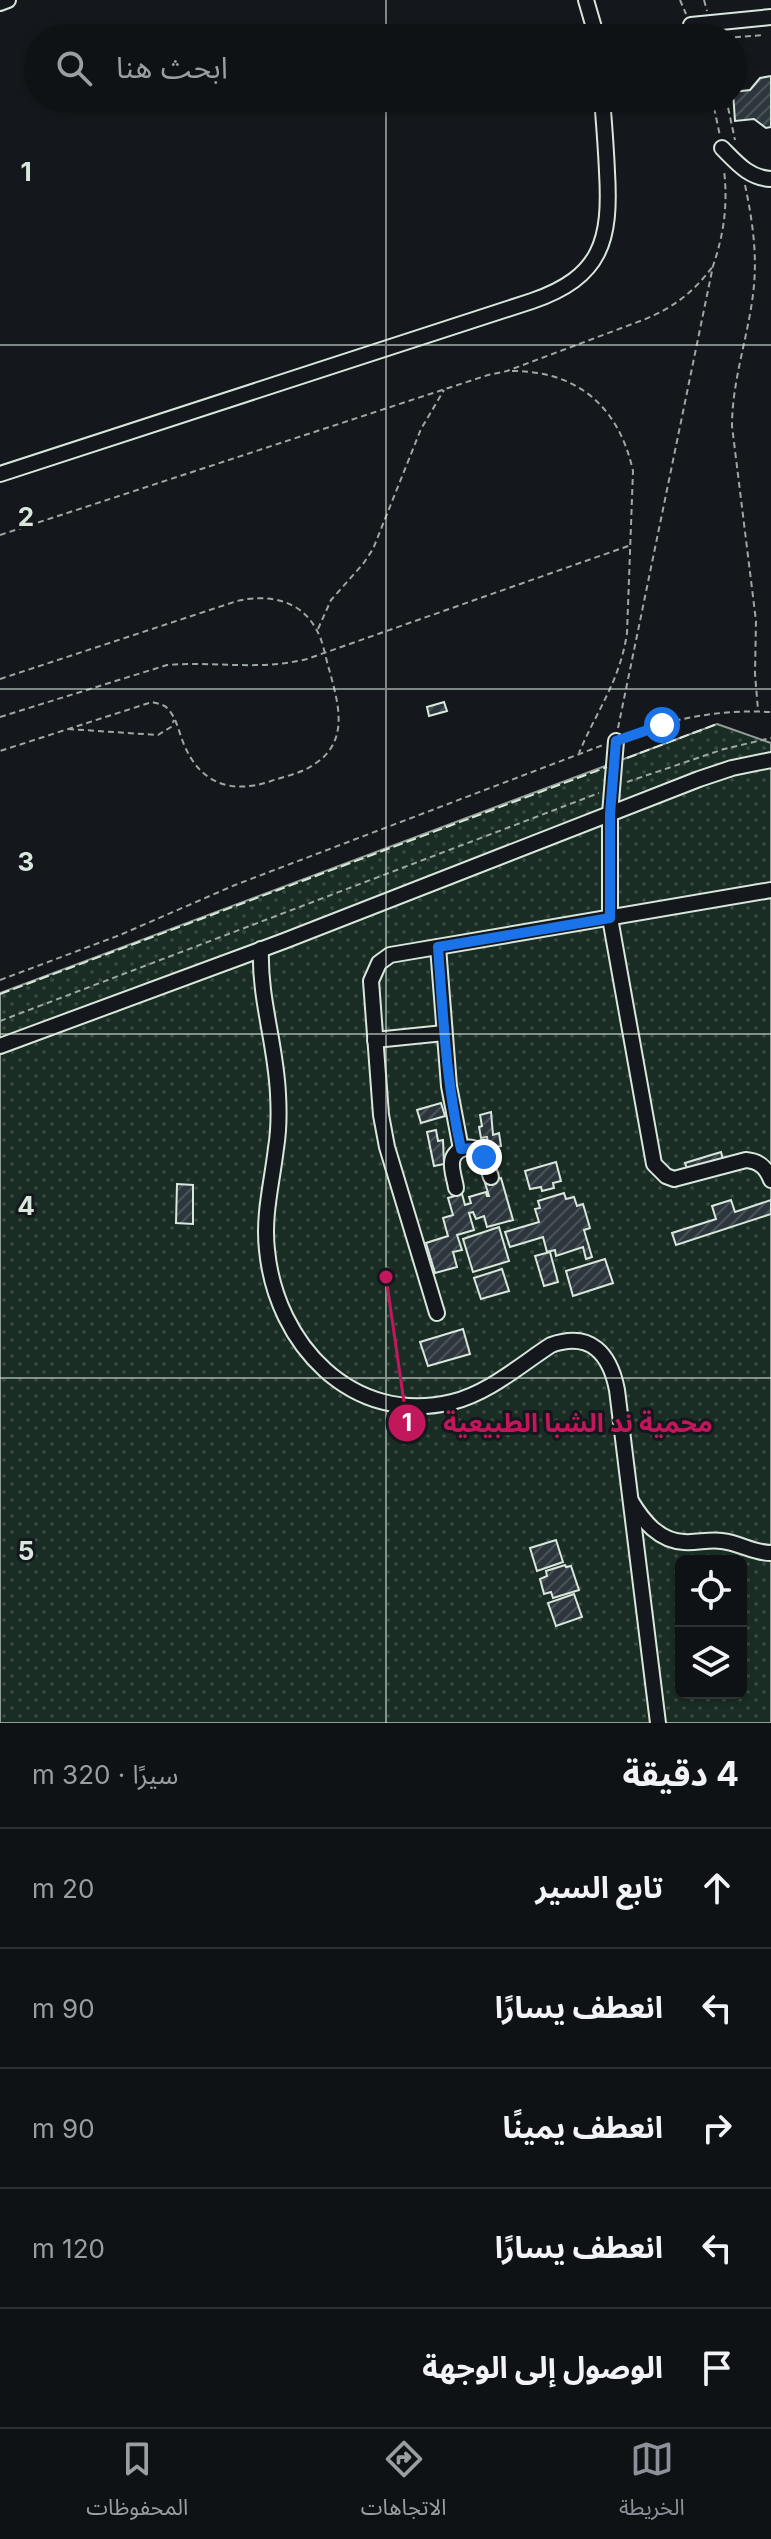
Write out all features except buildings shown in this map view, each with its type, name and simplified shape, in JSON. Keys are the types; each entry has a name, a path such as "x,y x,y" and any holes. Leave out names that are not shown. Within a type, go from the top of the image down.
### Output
{"lane":[{"path":"0,3 8,0"},
{"path":"586,0 593,24"},
{"path":"701,24 771,17"},
{"path":"0,474 543,297 574,281 590,264 602,244 608,221 603,112"},
{"path":"729,145 740,166 754,176 771,179"},
{"path":"616,741 610,814 610,918 654,1164 674,1179 746,1160 766,1169 771,1177"},
{"path":"0,1046 261,949 699,779 771,760"},
{"path":"437,1313 387,1147 381,1115 371,981 375,968 390,955 771,890"},
{"path":"438,947 449,1086 461,1149"},
{"path":"261,949 262,982 278,1090 276,1147 265,1224 266,1248 276,1298 300,1343 316,1363 356,1392 391,1403 428,1406 453,1402 476,1393 551,1345 575,1340 587,1343 606,1357 615,1379 658,1723"},
{"path":"240,957 262,982"},
{"path":"375,1040 444,1033"},
{"path":"456,1188 452,1160 461,1149 474,1148 480,1152 491,1177"},
{"path":"629,1497 655,1532 668,1539 682,1542 723,1541 748,1550 771,1553"}],"path":[{"path":"747,36 763,35"},
{"path":"717,112 729,145"},
{"path":"616,741 713,266 722,241 729,145 727,112"},
{"path":"740,166 752,220 755,263 751,306 733,401 732,426 756,621 758,711"},
{"path":"0,535 507,371 664,312 691,292 713,266"},
{"path":"507,371 531,371 554,376 592,396 608,412 624,439 633,471 624,656 616,679 579,753"},
{"path":"317,630 331,600 373,549 421,429 444,390"},
{"path":"0,717 167,665 194,662 271,666 325,653 631,545"},
{"path":"0,679 252,597 268,597 283,601 309,618 317,630 340,719 337,735 318,762 303,771 255,787 223,785 208,778 195,767 170,711 162,704 152,702 0,751"},
{"path":"0,980 120,935 235,885 636,732 690,718 771,712"},
{"path":"67,729 158,735 165,732 174,720"},
{"path":"0,1021 611,788 697,757 771,738"}],"green space":[{"path":"717,724 771,743 771,1723 0,1723 0,993"}],"fence":[{"path":"627,758 717,724"},
{"path":"0,994 607,767"}],"place":[{"name":"محمية ند الشبا الطبيعية","path":"386,1277"}],"route":[{"path":"484,1157 474,1148 461,1149 453,1113 438,947 610,918 610,814 616,741 662,725"}]}
